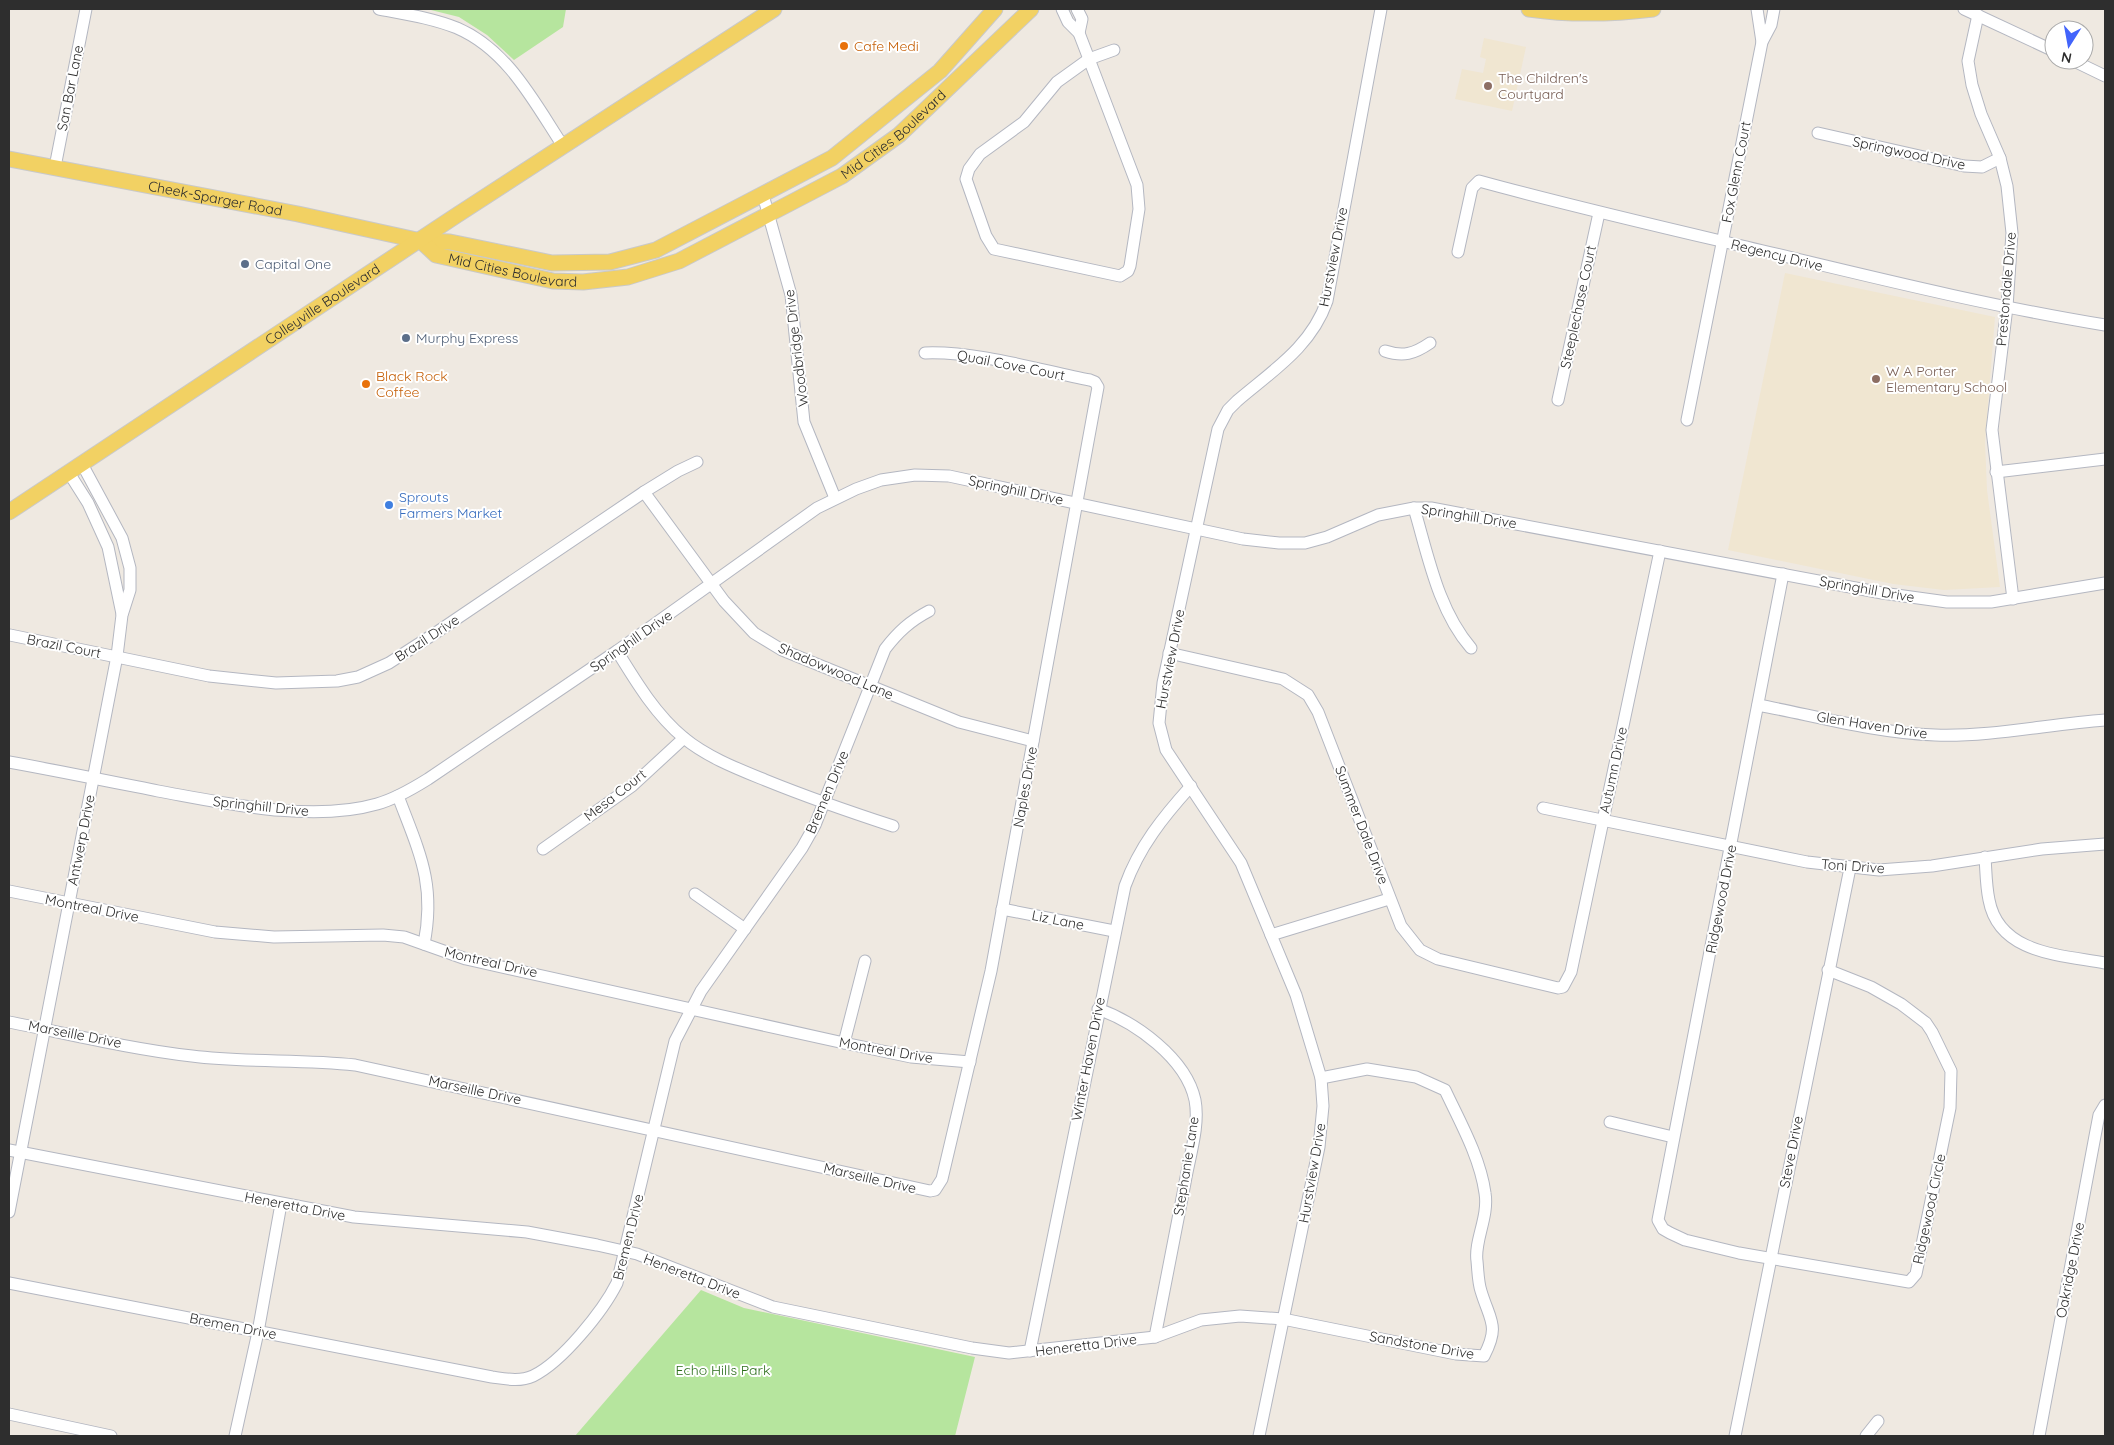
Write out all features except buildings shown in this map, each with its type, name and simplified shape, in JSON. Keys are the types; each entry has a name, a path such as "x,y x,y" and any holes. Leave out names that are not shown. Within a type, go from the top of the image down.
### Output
{"main road":[{"name":"Colleyville Boulevard","path":"9,512 774,9"},
{"name":"Mid Cities Boulevard","path":"421,241 450,242 552,263 610,262 656,250 832,158 860,138 940,72 995,9"},
{"name":"Mid Cities Boulevard","path":"421,241 436,255 529,277 583,282 628,277 679,261 842,176 899,135 1031,9"},
{"path":"1528,9 1620,13 1653,9"},
{"name":"Cheek-Sparger Road","path":"9,159 289,212 421,241"}],"street":[{"name":"San Bar Lane","path":"55,167 86,9"},
{"path":"379,9 404,11 459,29 486,45 505,62 522,82 563,146"},
{"path":"1062,9 1068,22 1078,34 1089,59 1125,150 1138,197 1130,266 1128,272 1120,276 994,249 986,236 966,180 974,159 1024,122 1057,82 1089,59 1114,50"},
{"path":"1077,9 1082,19 1078,34"},
{"name":"Hurstview Drive","path":"1259,1436 1319,1148 1323,1106 1321,1078 1296,996 1241,863 1191,786 1173,762 1162,737 1160,707 1169,653 1198,529 1217,436 1228,410 1298,348 1320,319 1331,282 1381,9"},
{"name":"Fox Glenn Court","path":"1757,9 1762,42"},
{"name":"Fox Glenn Court","path":"1687,420 1762,42 1771,25 1774,9"},
{"path":"1964,9 2044,46"},
{"name":"Prestondale Drive","path":"1978,16 1968,61 1972,85 1981,114 2000,158 2007,186 2012,233 2007,307 1993,412 1996,472 2013,599"},
{"path":"2093,70 2105,76"},
{"name":"Springwood Drive","path":"1818,134 1964,166 1982,166 2000,158"},
{"name":"Regency Drive","path":"1458,252 1472,188 1479,181 1599,214 1722,241 1865,276 2007,307 2105,325"},
{"name":"Woodbridge Drive","path":"763,195 770,214 791,295 804,422 835,498"},
{"name":"Steeplechase Court","path":"1558,400 1599,214"},
{"path":"1385,351 1394,354 1412,354 1430,343"},
{"name":"Quail Cove Court","path":"926,354 961,355 1095,382"},
{"name":"Naples Drive","path":"935,1190 942,1179 991,971 1078,504 1098,390 1095,382"},
{"path":"1996,472 2105,458"},
{"name":"Brazil Drive","path":"117,656 209,676 276,683 337,681 358,677 389,663 644,492 678,471 697,462"},
{"name":"Antwerp Drive","path":"9,1212 15,1151 45,1029 117,656 122,615 130,583 130,568 122,538 82,464"},
{"name":"Antwerp Drive","path":"69,473 88,503 108,547 122,615"},
{"name":"Springhill Drive","path":"9,762 199,798 294,810 320,812 367,806 398,796 428,779 617,651 792,526 835,498 881,480 898,476 933,475 976,481 1243,539 1279,543 1305,543 1378,515 1414,508 1450,510 1882,593 1947,602 1991,602 2105,583"},
{"name":"Shadowwood Lane","path":"644,492 711,584 754,633 782,650 869,687 966,724 1033,741"},
{"path":"1414,508 1448,614 1457,631 1472,648"},
{"name":"Autumn Drive","path":"1563,987 1571,972 1660,551"},
{"name":"Ridgewood Drive","path":"1659,1224 1659,1210 1673,1137 1784,574"},
{"name":"Bremen Drive","path":"9,1283 517,1380 532,1376 553,1362 588,1325 612,1293 625,1251 675,1041 691,1008 802,848 824,804 885,649 896,633 929,611"},
{"name":"Brazil Court","path":"10,635 117,656"},
{"path":"617,651 653,704 684,738 740,770 824,804 893,826"},
{"name":"Summer Dale Drive","path":"1169,653 1283,680 1308,695 1325,729 1401,926 1411,940 1429,956 1534,983 1558,988 1563,987"},
{"name":"Glen Haven Drive","path":"1758,705 1872,727 1936,735 1972,734 2105,720"},
{"name":"Mesa Court","path":"543,849 632,786 684,738"},
{"name":"Winter Haven Drive","path":"1030,1351 1098,1009 1125,886 1133,864 1165,815 1191,786"},
{"path":"398,796 424,866 430,916 424,944"},
{"name":"Toni Drive","path":"1543,808 1807,862 1879,870 1932,866 2042,849 2105,844"},
{"path":"1985,857 1989,900 1995,919 2013,940 2039,951 2105,963"},
{"name":"Steve Drive","path":"1735,1436 1850,868"},
{"name":"Montreal Drive","path":"9,891 215,932 274,937 383,935 404,937 466,959 844,1043 910,1057 970,1062"},
{"path":"695,894 745,929"},
{"path":"1271,935 1389,899"},
{"name":"Liz Lane","path":"1002,909 1114,931"},
{"path":"844,1043 865,961"},
{"name":"Ridgewood Circle","path":"1659,1224 1670,1234 1685,1240 1770,1259 1894,1280 1913,1280 1916,1274 1950,1108 1950,1071 1926,1023 1901,1004 1871,987 1828,970"},
{"name":"Stephanie Lane","path":"1098,1009 1117,1016 1141,1029 1153,1040 1183,1075 1195,1101 1192,1142 1155,1337"},
{"name":"Marseille Drive","path":"9,1022 191,1056 250,1061 328,1062 355,1065 930,1191 935,1190"},
{"name":"Sandstone Drive","path":"1283,1320 1456,1354 1484,1356 1493,1339 1493,1318 1481,1290 1476,1256 1485,1220 1485,1193 1472,1149 1445,1090 1416,1077 1367,1069 1321,1078"},
{"name":"Oakridge Drive","path":"2039,1436 2094,1136 2099,1115 2105,1106"},
{"path":"1610,1122 1673,1137"},
{"name":"Heneretta Drive","path":"15,1151 281,1204 384,1221 527,1232 625,1251 773,1307 972,1348 1009,1353 1155,1337 1201,1320 1240,1316 1283,1320"},
{"path":"235,1436 258,1332 281,1204"},
{"path":"9,1414 111,1436"},
{"path":"1866,1436 1878,1421"}],"shaded area":[{"name":"The Children's Courtyard","path":"1484,38 1526,47 1512,111 1455,99 1462,69 1483,73 1486,59 1480,57"},
{"name":"W A Porter Elementary School","path":"1785,273 1995,317 1985,442 1987,490 2000,587 1944,590 1893,584 1728,550"}],"green space":[{"path":"427,9 566,9 563,27 514,60 487,35 459,17"},
{"name":"Echo Hills Park","path":"701,1290 744,1308 975,1357 955,1436 575,1436"}],"place":[{"name":"Cafe Medi","path":"844,46"},
{"name":"The Children's Courtyard","path":"1488,86"},
{"name":"Capital One","path":"245,264"},
{"name":"Murphy Express","path":"406,338"},
{"name":"W A Porter Elementary School","path":"1876,379"},
{"name":"Black Rock Coffee","path":"366,384"},
{"name":"Sprouts Farmers Market","path":"389,505"}]}
